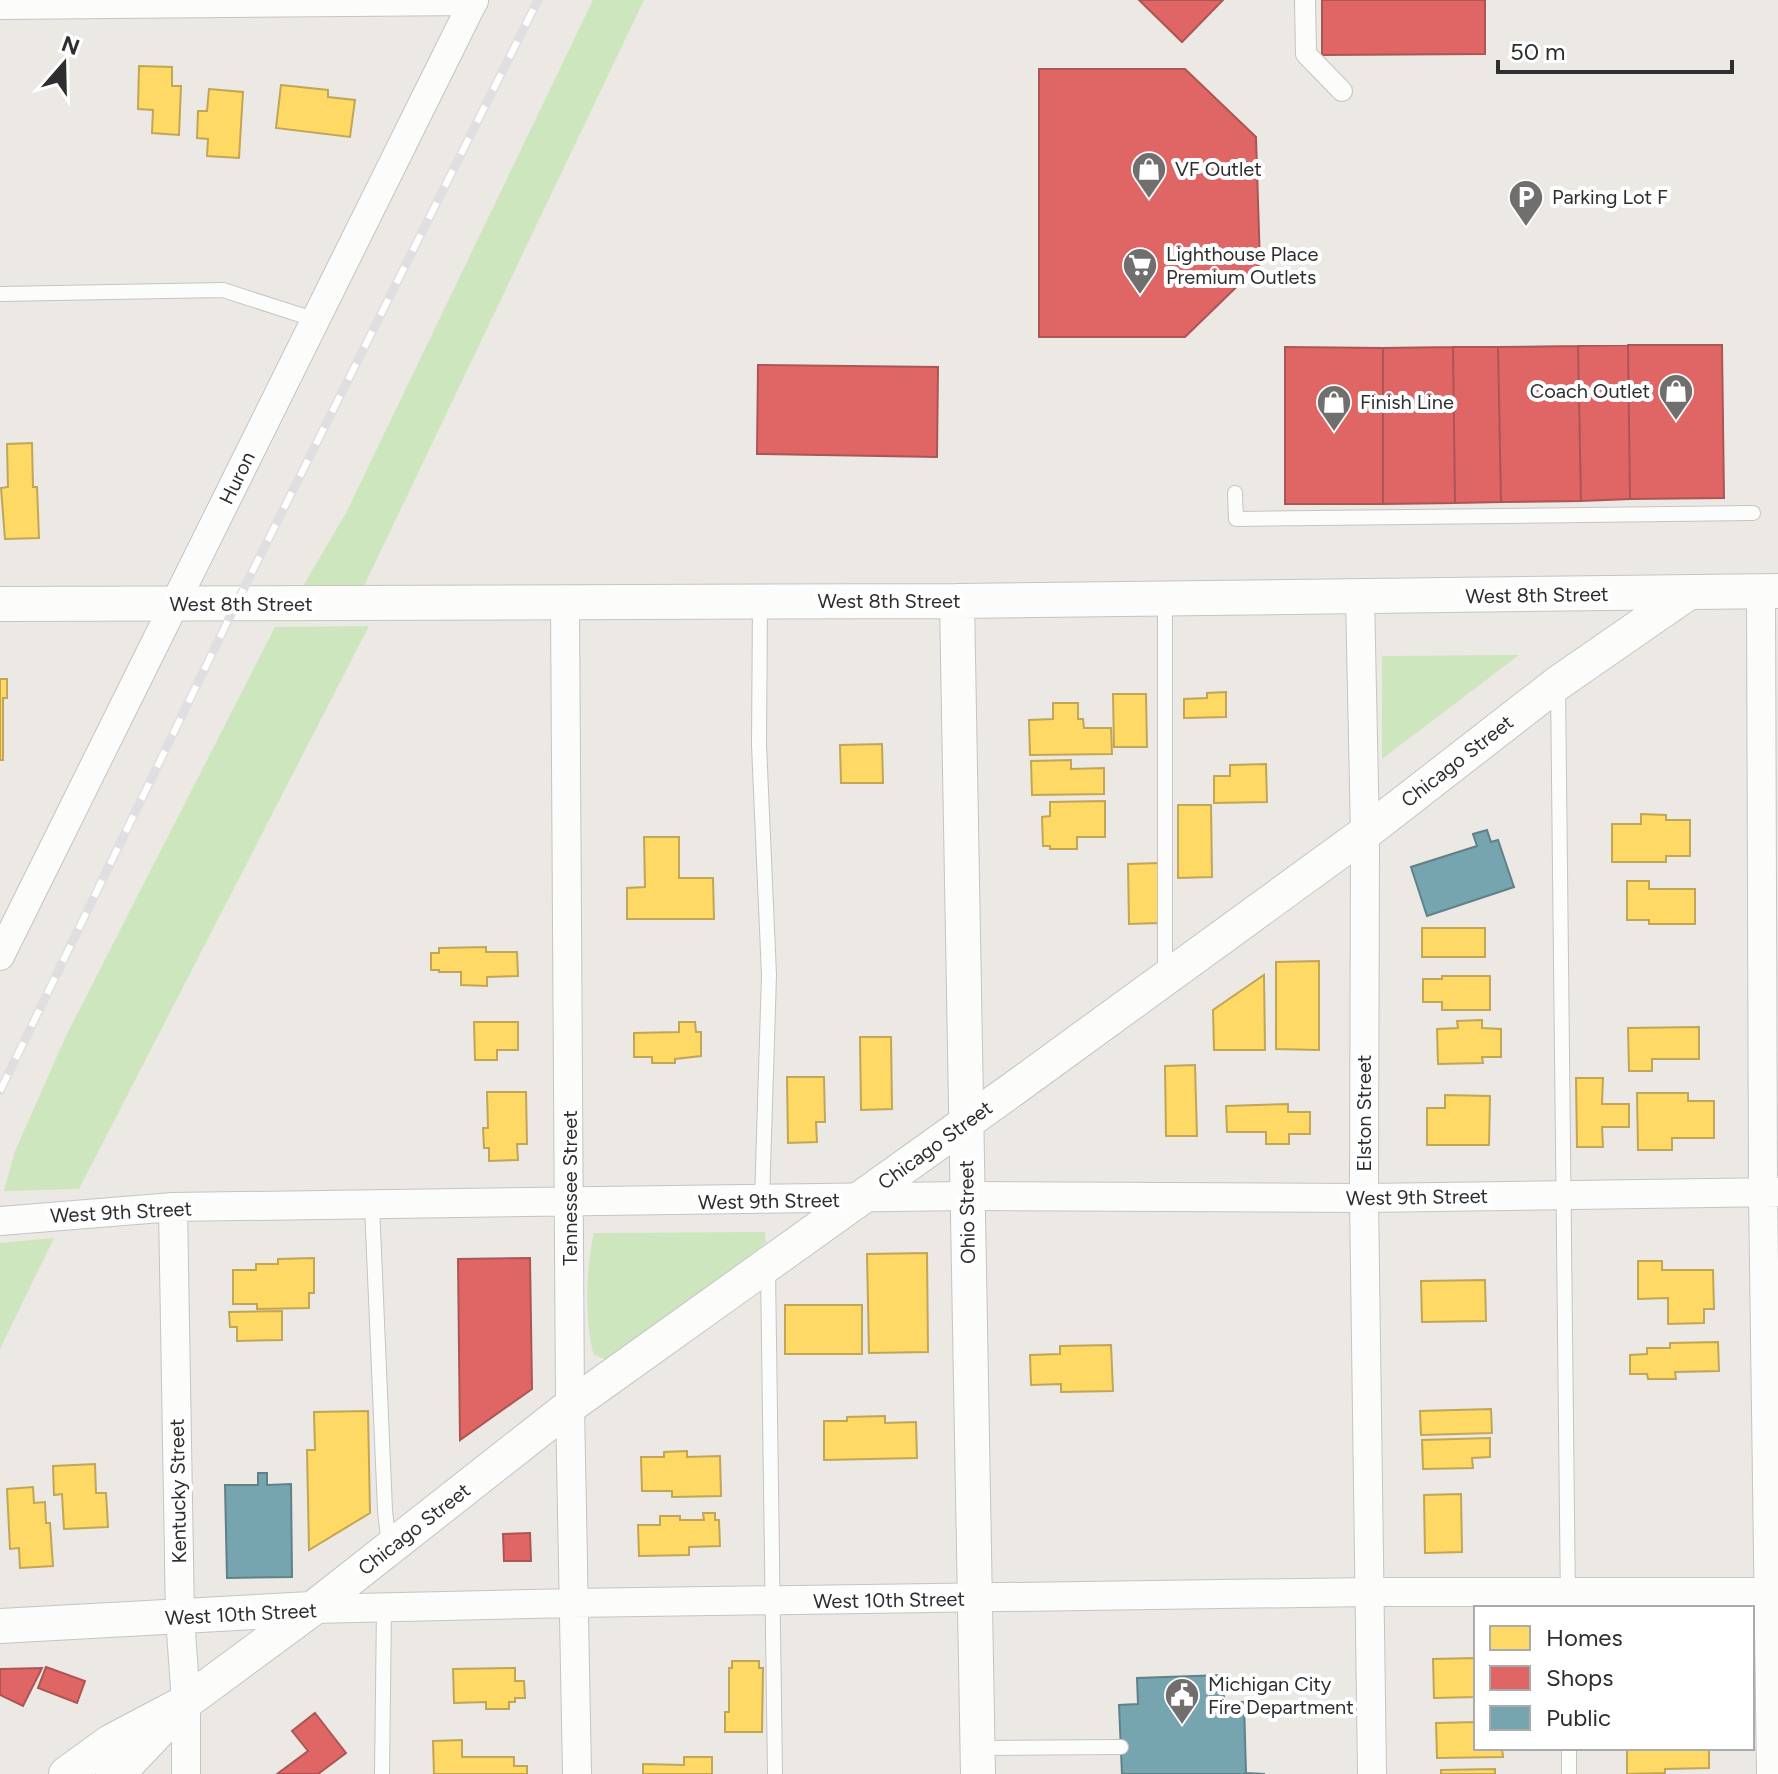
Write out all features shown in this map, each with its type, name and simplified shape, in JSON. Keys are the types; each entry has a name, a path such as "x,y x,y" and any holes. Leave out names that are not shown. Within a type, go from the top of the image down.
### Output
{"street":[{"path":"0,5 474,0"},
{"name":"Huron","path":"0,956 474,0"},
{"path":"1305,0 1306,54 1342,91"},
{"path":"1769,592 1771,1774"},
{"name":"West 8th Street","path":"0,604 957,601 1769,592"},
{"name":"Chicago Street","path":"66,1774 110,1742 186,1702 312,1609 570,1406 965,1124 1365,833 1558,683 1688,593"},
{"name":"Elston Street","path":"1360,597 1365,833 1364,1198 1372,1774"},
{"name":"Ohio Street","path":"957,601 978,1761"},
{"name":"Tennessee Street","path":"565,602 570,1406 577,1774"},
{"name":"West 9th Street","path":"0,1221 173,1207 967,1196 1364,1198 1771,1192"},
{"name":"Kentucky Street","path":"173,1207 180,1618 186,1702 186,1774"},
{"name":"West 10th Street","path":"0,1626 312,1609 573,1603 1371,1592 1568,1600 1773,1592"},
{"name":"Chicago Street","path":"113,1774 130,1761 186,1702"}],"lane":[{"path":"0,294 223,290 316,320"},
{"path":"1235,493 1236,519 1753,513"},
{"path":"1165,599 1165,978"},
{"path":"760,602 759,745 769,975 762,1201"},
{"path":"1558,683 1568,1600"},
{"path":"372,1205 389,1548"},
{"path":"767,1265 775,1774"},
{"path":"382,1774 384,1608"},
{"path":"978,1761 1121,1747"},
{"path":"1569,1750 1569,1774"}],"green space":[{"path":"593,0 644,0 364,586 303,586 346,513"},
{"path":"369,626 79,1189 4,1191 15,1151 66,1036 275,627"},
{"path":"1519,655 1382,759 1382,656"},
{"path":"765,1232 766,1243 626,1348 607,1360 594,1355 587,1294 594,1233"},
{"path":"54,1238 0,1349 0,1243"}],"building: Homes":[{"path":"139,66 172,67 172,86 181,86 179,135 152,133 153,110 138,109"},
{"path":"281,85 328,90 328,97 355,100 350,137 276,128"},
{"path":"209,89 243,92 239,158 207,156 208,139 197,138 198,111 207,111"},
{"path":"32,443 39,538 5,539 1,488 8,487 7,444"},
{"path":"0,679 7,679 7,698 3,698 3,760 0,760"},
{"path":"1226,692 1226,717 1184,718 1184,699 1207,698 1207,693"},
{"path":"1113,694 1146,694 1147,747 1114,747"},
{"path":"1053,703 1078,703 1078,719 1083,719 1084,728 1111,728 1112,754 1030,755 1029,720 1053,719"},
{"path":"882,744 883,783 841,783 840,745"},
{"path":"1071,760 1071,769 1104,768 1104,794 1032,795 1031,761"},
{"path":"1266,764 1267,802 1214,803 1214,776 1230,776 1230,765"},
{"path":"1105,801 1105,837 1077,837 1077,849 1043,846 1042,817 1050,816 1050,802"},
{"path":"1178,805 1211,805 1212,877 1178,878"},
{"path":"1641,814 1666,815 1666,820 1690,820 1690,856 1666,856 1666,862 1612,862 1612,824 1641,824"},
{"path":"644,837 679,837 679,878 713,878 714,919 627,919 627,888 645,887"},
{"path":"1158,863 1159,923 1129,924 1128,864"},
{"path":"1627,881 1649,881 1649,889 1695,889 1695,924 1649,924 1649,920 1627,920"},
{"path":"1422,928 1485,928 1485,957 1422,957"},
{"path":"486,947 486,952 517,952 518,976 487,977 487,986 461,985 461,972 431,970 431,953 439,953 439,948"},
{"path":"1319,961 1319,1050 1276,1049 1276,962"},
{"path":"1264,975 1265,1050 1214,1050 1213,1010"},
{"path":"1442,976 1490,976 1490,1010 1442,1010 1442,1002 1423,1002 1423,979 1442,979"},
{"path":"1482,1020 1482,1028 1501,1029 1501,1057 1482,1057 1483,1063 1438,1064 1437,1029 1458,1028 1457,1021"},
{"path":"474,1022 518,1022 518,1050 497,1050 497,1060 475,1060"},
{"path":"679,1022 695,1022 696,1032 701,1032 701,1056 675,1059 675,1063 652,1063 652,1057 634,1057 634,1033 679,1032"},
{"path":"1699,1027 1699,1059 1652,1059 1652,1071 1629,1071 1628,1028"},
{"path":"860,1037 891,1037 892,1109 861,1110"},
{"path":"1195,1065 1197,1136 1166,1136 1165,1066"},
{"path":"787,1077 824,1077 825,1122 816,1122 817,1142 788,1143"},
{"path":"1576,1078 1603,1078 1602,1104 1629,1104 1629,1127 1602,1127 1603,1147 1577,1147"},
{"path":"487,1092 526,1092 527,1144 517,1144 518,1160 489,1161 489,1148 484,1148 483,1128 488,1128"},
{"path":"1637,1093 1688,1093 1688,1101 1714,1101 1714,1138 1672,1138 1672,1150 1638,1150"},
{"path":"1445,1095 1490,1096 1489,1145 1427,1145 1427,1108 1445,1108"},
{"path":"1288,1104 1288,1112 1310,1112 1310,1134 1289,1134 1289,1144 1266,1144 1266,1132 1227,1132 1226,1106"},
{"path":"927,1253 928,1352 869,1353 867,1254"},
{"path":"314,1258 314,1293 309,1293 309,1308 257,1309 257,1304 233,1304 233,1270 256,1270 256,1264 278,1264 278,1259"},
{"path":"1638,1261 1662,1261 1662,1270 1713,1270 1714,1309 1704,1309 1704,1323 1668,1324 1668,1298 1638,1299"},
{"path":"1485,1280 1486,1321 1422,1322 1421,1281"},
{"path":"785,1305 862,1305 862,1354 785,1354"},
{"path":"282,1311 282,1340 237,1341 237,1327 230,1327 229,1312"},
{"path":"1718,1342 1719,1371 1675,1372 1676,1379 1648,1379 1647,1374 1630,1374 1630,1355 1647,1354 1647,1348 1670,1348 1670,1343"},
{"path":"1111,1345 1113,1391 1061,1392 1061,1384 1031,1385 1030,1355 1060,1354 1060,1346"},
{"path":"1491,1409 1492,1433 1421,1435 1420,1411"},
{"path":"368,1411 370,1513 309,1550 307,1450 315,1450 314,1412"},
{"path":"885,1416 885,1423 916,1422 917,1458 824,1460 824,1421"},
{"path":"1490,1438 1490,1457 1472,1458 1473,1468 1423,1469 1422,1440"},
{"path":"687,1451 687,1457 720,1456 721,1496 672,1497 672,1491 642,1491 641,1457 664,1457 664,1452"},
{"path":"95,1464 96,1493 106,1493 108,1527 64,1529 62,1494 54,1495 53,1466"},
{"path":"33,1487 34,1503 45,1502 53,1566 20,1568 19,1548 10,1549 7,1489"},
{"path":"1461,1494 1462,1552 1425,1553 1424,1495"},
{"path":"703,1513 715,1513 715,1520 719,1520 720,1546 689,1547 689,1555 639,1556 638,1525 660,1525 660,1516 704,1520"},
{"path":"1474,1658 1474,1697 1434,1698 1433,1659"},
{"path":"732,1661 759,1661 759,1668 763,1668 762,1732 725,1732"},
{"path":"515,1668 515,1681 524,1681 525,1698 515,1698 515,1702 509,1702 509,1709 486,1709 486,1702 454,1703 453,1669"},
{"path":"1474,1722 1474,1750 1502,1750 1503,1757 1437,1758 1436,1723"},
{"path":"462,1740 462,1757 514,1757 514,1766 527,1766 527,1774 434,1774 433,1741"},
{"path":"1627,1750 1709,1750 1709,1768 1627,1774"},
{"path":"684,1757 712,1757 712,1774 643,1774 643,1764 684,1765"},
{"path":"1495,1769 1495,1774 1441,1774 1441,1770"}],"building: Shops":[{"path":"1139,0 1223,0 1182,42"},
{"path":"1322,0 1485,0 1485,54 1322,55"},
{"name":"VF Outlet","path":"1039,69 1185,69 1256,137 1260,264 1185,337 1039,337"},
{"name":"Coach Outlet","path":"1628,345 1722,345 1724,498 1630,499"},
{"path":"1628,345 1630,499 1581,501 1578,346"},
{"path":"1578,346 1581,501 1501,502 1498,347"},
{"name":"Finish Line","path":"1285,347 1383,348 1383,504 1285,504"},
{"path":"1453,347 1455,503 1383,504 1383,348"},
{"path":"1453,347 1498,347 1501,502 1455,503"},
{"path":"758,365 938,367 937,457 757,454"},
{"path":"530,1258 532,1389 460,1440 458,1259"},
{"path":"530,1533 531,1561 504,1561 503,1534"},
{"path":"46,1667 85,1681 77,1703 38,1688"},
{"path":"42,1668 23,1706 0,1695 0,1669"},
{"path":"315,1713 346,1753 318,1774 277,1774 308,1751 292,1731"}],"building: Public":[{"path":"1487,830 1491,842 1498,840 1514,887 1427,916 1411,867 1477,846 1473,834"},
{"path":"258,1473 267,1473 267,1485 291,1484 292,1577 227,1578 225,1485 258,1485"},
{"name":"Michigan City Fire Department","path":"1223,1675 1224,1702 1244,1702 1246,1773 1265,1774 1122,1774 1119,1705 1138,1704 1137,1678"}],"railway":[{"path":"0,1091 236,604 538,0"}],"place":[{"name":"VF Outlet","path":"1149,200"},
{"name":"Parking Lot F","path":"1526,228"},
{"name":"Lighthouse Place Premium Outlets","path":"1140,296"},
{"name":"Coach Outlet","path":"1676,422"},
{"name":"Finish Line","path":"1334,433"},
{"name":"Michigan City Fire Department","path":"1182,1726"}]}
